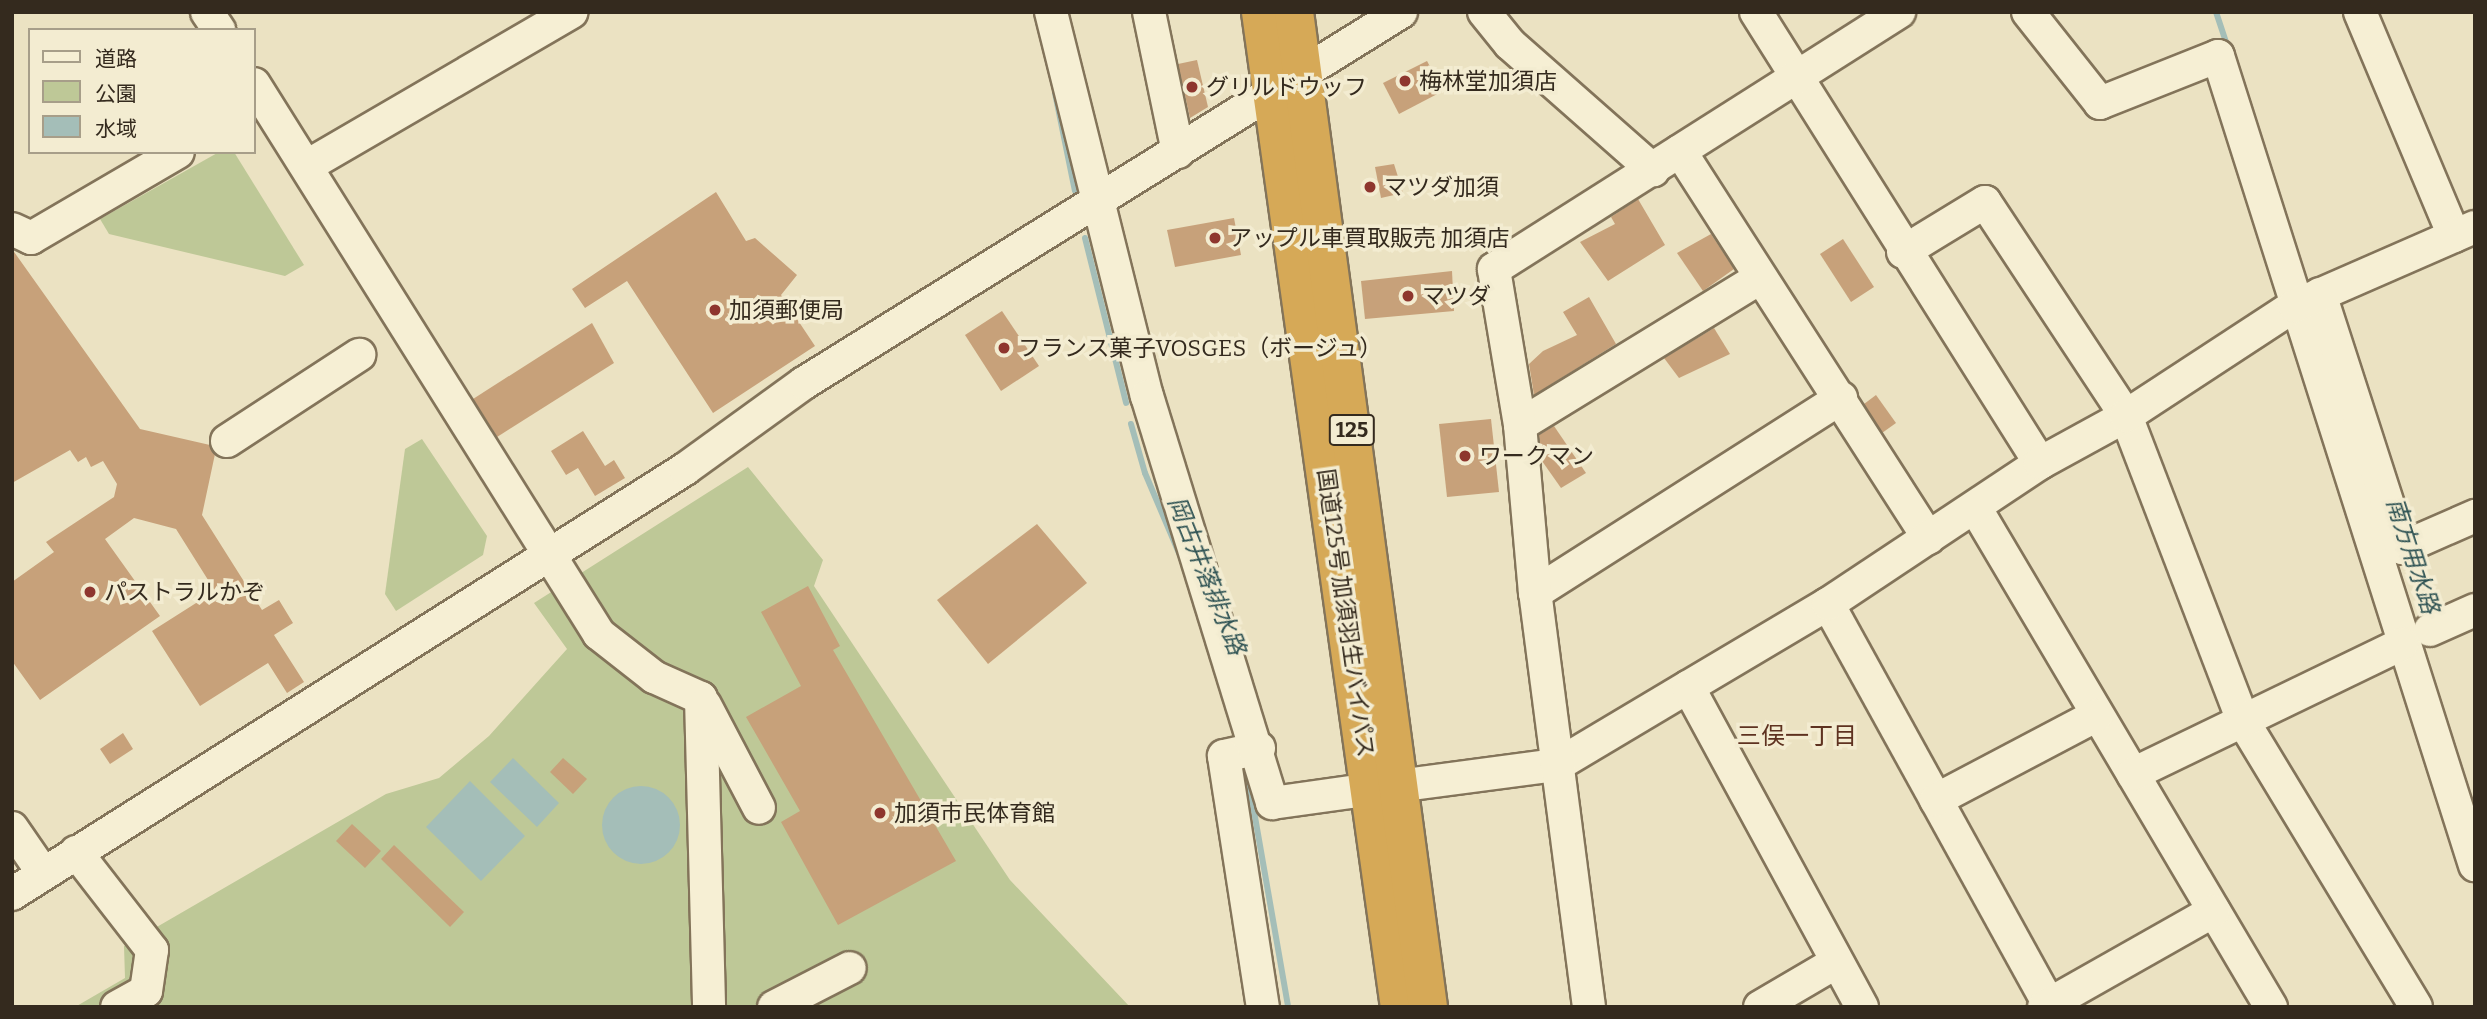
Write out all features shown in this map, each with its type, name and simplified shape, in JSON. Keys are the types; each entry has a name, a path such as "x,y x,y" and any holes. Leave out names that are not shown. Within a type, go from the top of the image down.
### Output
{"highway":[{"name":"国道125号 加須羽生バイパス","path":"1261,12 1288,84"},
{"name":"国道125号 加須羽生バイパス","path":"1294,12 1288,84 1384,787 1428,1007"},
{"name":"国道125号 加須羽生バイパス","path":"1384,787 1400,1007"}],"street":[{"path":"208,12 218,28"},
{"path":"307,166 572,12"},
{"path":"1051,12 1085,209 1147,396 1247,751 1272,803 1557,765 1828,604 1976,509 2040,463 2126,416 2307,300 2464,232 2360,12"},
{"path":"1149,12 1178,152"},
{"path":"12,894 685,469 804,383 1401,12"},
{"path":"1484,12 1510,44 1653,170"},
{"path":"1755,12 1903,252 2040,463"},
{"path":"1589,1007 1535,593 1520,425 1494,269 1899,12"},
{"path":"2028,12 2100,103 2218,56 2307,300 2402,548 2475,516"},
{"path":"257,98 307,166 547,556 599,634 654,677 701,698 759,808"},
{"path":"1680,151 1760,278 1841,398 1928,538"},
{"path":"12,229 32,238 175,154"},
{"path":"1903,252 1985,202 2126,416 2243,721 2416,1007"},
{"path":"1520,425 1760,278"},
{"path":"2307,300 2402,644 2475,865"},
{"path":"226,442 359,355"},
{"path":"1535,593 1841,398"},
{"path":"1976,509 2271,1007"},
{"path":"1828,604 2047,1006 2214,911"},
{"path":"2430,630 2475,610"},
{"path":"2133,774 2402,644"},
{"path":"1688,687 1835,963 1862,1007"},
{"path":"701,698 709,1007"},
{"path":"1936,800 2097,715"},
{"path":"1247,751 1224,756 1263,1007"},
{"path":"12,828 43,873"},
{"path":"76,852 152,950 146,991 117,1007"},
{"path":"1760,1007 1835,963"},
{"path":"774,1007 850,968"}],"green space":[{"path":"215,154 235,154 304,265 285,276 109,234 100,219"},
{"path":"422,439 487,536 483,555 396,611 385,594 405,449"},
{"path":"748,467 823,560 814,586 1010,880 1130,1007 75,1007 125,978 124,946 386,794 439,778 489,736 567,649 534,603"}],"water":[{"path":"513,758 559,803 537,827 490,782"},
{"path":"470,781 525,836 481,881 426,827"},
{"path":"641,786 656,789 673,803 680,825 677,840 663,857 641,864 626,861 609,847 602,825 605,810 619,793"}],"building":[{"path":"1197,60 1208,107 1190,118 1178,64"},
{"path":"1427,61 1443,91 1399,114 1383,83"},
{"path":"1394,164 1403,193 1381,198 1375,167"},
{"path":"716,192 746,241 755,238 797,275 781,295 815,346 713,413 627,281 585,308 572,289"},
{"path":"1638,199 1665,245 1608,281 1580,242 1615,224 1611,217"},
{"path":"1234,218 1241,255 1175,267 1167,230"},
{"path":"1711,234 1734,269 1703,291 1677,253"},
{"path":"1843,239 1874,287 1851,302 1820,254"},
{"path":"12,249 140,429 210,445 215,454 202,515 262,610 279,600 293,623 274,635 304,682 287,693 268,663 200,706 152,631 215,591 176,529 134,518 105,539 160,616 40,700 12,661 12,582 54,552 46,542 114,497 117,484 103,461 91,467 86,457 78,462 70,450 12,483"},
{"name":"マツダ","path":"1452,271 1454,311 1365,319 1361,281"},
{"path":"1589,297 1616,344 1534,395 1529,364 1543,351 1577,335 1563,312"},
{"path":"1002,311 1039,366 1001,391 965,335"},
{"path":"592,323 614,363 497,437 473,399"},
{"path":"1714,328 1730,354 1679,378 1664,358"},
{"path":"1876,395 1896,423 1882,433 1864,404"},
{"path":"1491,419 1499,492 1447,497 1439,424"},
{"path":"1554,426 1586,473 1561,488 1542,461 1539,435"},
{"path":"583,431 605,466 614,460 625,478 595,496 578,468 566,475 551,451"},
{"path":"1037,524 1087,583 988,664 937,600"},
{"path":"808,586 840,646 833,650 956,861 838,925 781,822 800,811 746,717 801,686 761,612"},
{"path":"123,733 133,749 110,764 100,749"},
{"path":"563,758 587,779 573,794 550,772"},
{"path":"352,824 381,851 365,868 336,841"},
{"path":"394,845 464,912 450,927 381,859"}],"waterway":[{"name":"南方用水路","path":"2216,12 2229,51"},
{"name":"岡古井落排水路","path":"1055,93 1075,191"},
{"name":"岡古井落排水路","path":"1085,238 1126,403"},
{"name":"岡古井落排水路","path":"1131,424 1145,473 1179,553"},
{"name":"岡古井落排水路","path":"1247,771 1288,1007"}],"place":[{"name":"梅林堂加須店","path":"1405,81"},
{"name":"グリルドウッフ","path":"1192,87"},
{"name":"マツダ加須","path":"1370,187"},
{"name":"アップル車買取販売 加須店","path":"1215,238"},
{"name":"マツダ","path":"1408,296"},
{"name":"加須郵便局","path":"715,310"},
{"name":"フランス菓子VOSGES（ボージュ）","path":"1004,348"},
{"name":"ワークマン","path":"1465,456"},
{"name":"パストラルかぞ","path":"90,592"},
{"name":"加須市民体育館","path":"880,813"}],"district":[{"name":"三俣一丁目","path":"1797,737"}]}
